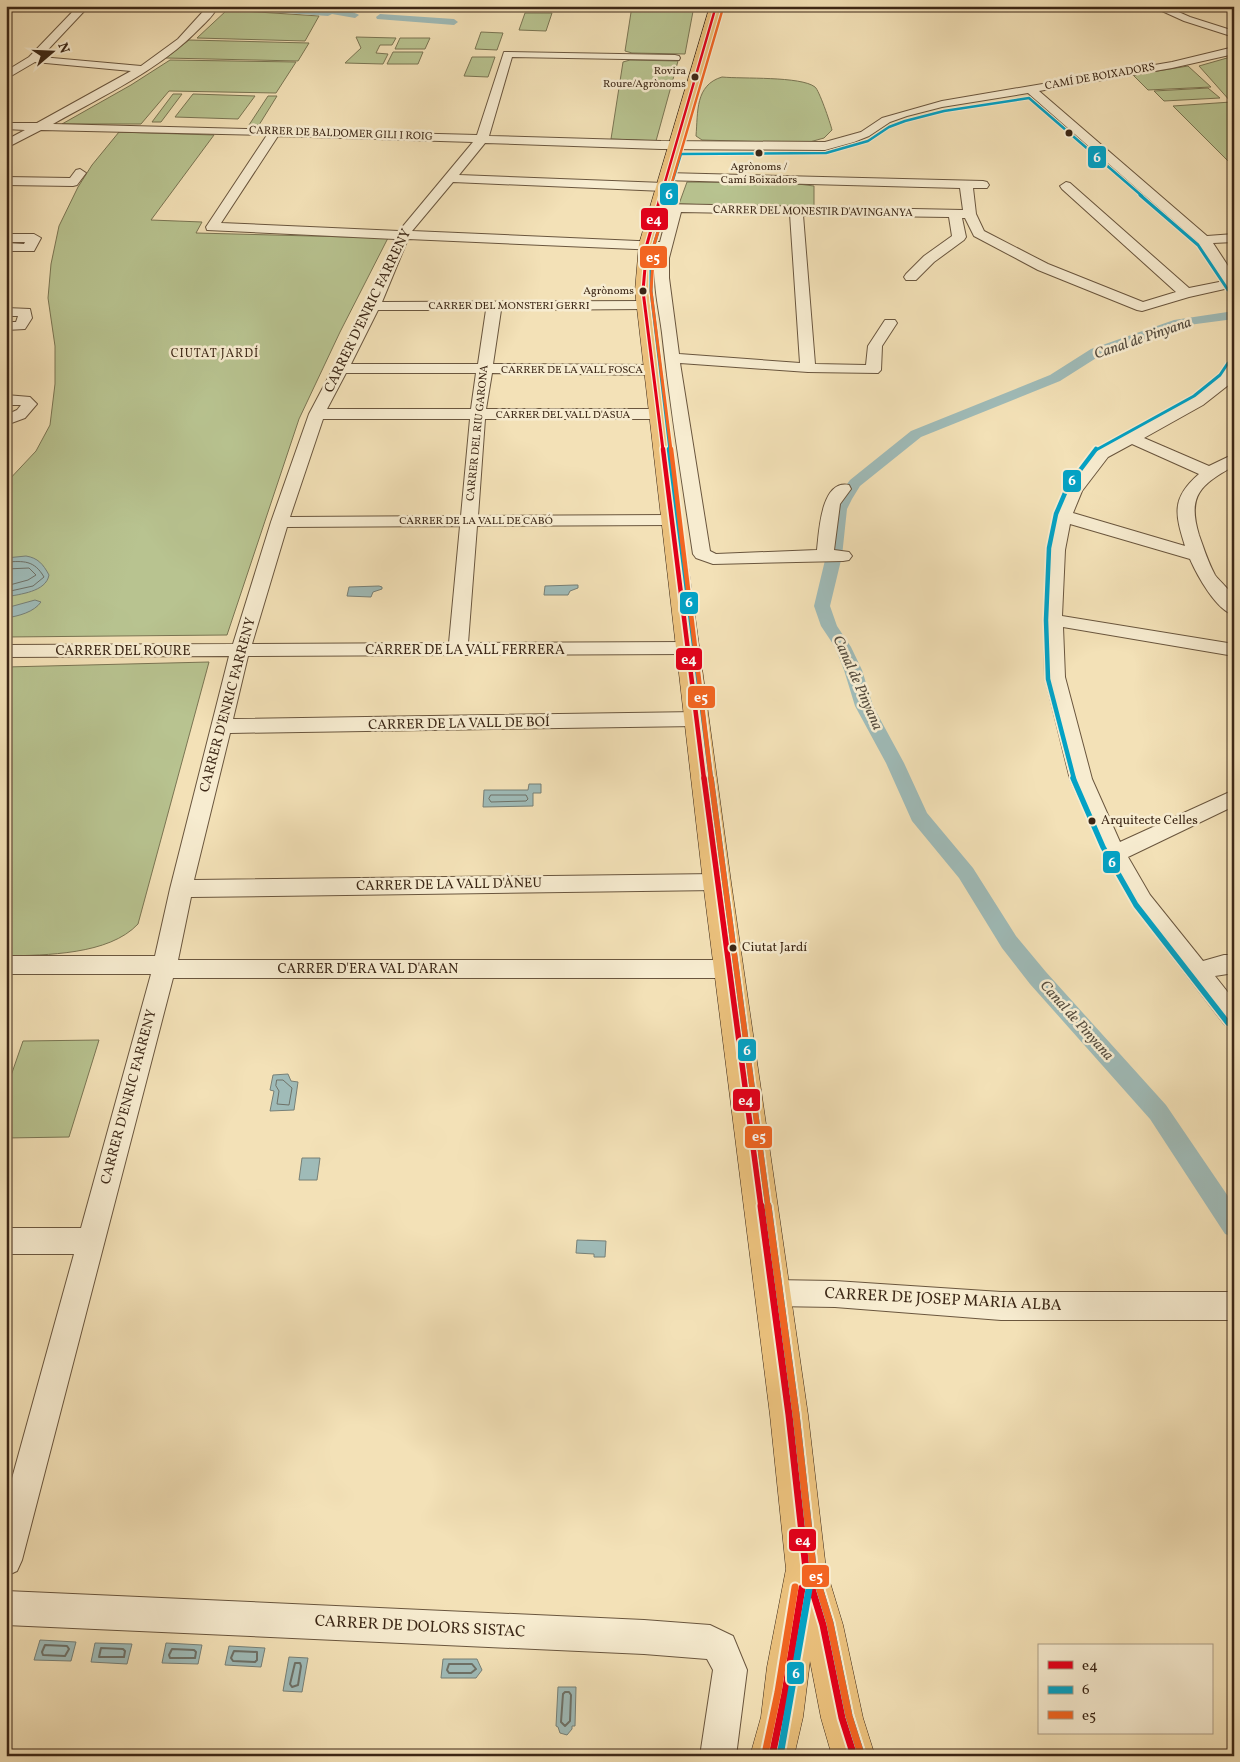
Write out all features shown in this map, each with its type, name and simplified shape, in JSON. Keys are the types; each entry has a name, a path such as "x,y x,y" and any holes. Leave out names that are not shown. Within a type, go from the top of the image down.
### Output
{"main road":[{"path":"716,6 647,244 643,274 645,305 717,882 789,1415 806,1568 823,1625 842,1718 854,1756"},
{"path":"772,1756 782,1717 788,1667 806,1568"}],"street":[{"path":"6,76 33,59 84,6"},
{"path":"33,59 140,69 180,35 206,6"},
{"path":"6,144 140,69 190,34 211,11 213,6"},
{"path":"1156,6 1187,19 1234,34"},
{"name":"CAMÍ DE BOIXADORS","path":"675,146 825,146 865,134 886,120 942,104 1172,65 1224,54 1234,50"},
{"name":"CARRER D'ENRIC FARRENY","path":"6,1560 164,969 181,889 241,651 280,522 317,414 373,306 404,234 482,139 508,54 675,58"},
{"path":"966,185 970,214 979,234 1043,267 1142,307 1186,293 1233,284 1204,240 1031,90"},
{"name":"CARRER DE BALDOMER GILI I ROIG","path":"6,126 275,132 675,146"},
{"path":"6,140 36,126"},
{"path":"275,132 212,227 665,246"},
{"path":"6,174 80,173 73,182 6,181"},
{"path":"449,178 983,185"},
{"path":"1066,186 1186,293"},
{"name":"CARRER DEL MONESTIR D'AVINGANYA","path":"657,208 970,214"},
{"path":"675,209 662,260 662,278 668,331 702,554 713,559 843,556"},
{"path":"796,211 808,368"},
{"path":"911,277 929,259 959,237 955,215"},
{"path":"6,238 34,238 29,248 6,248"},
{"path":"1204,240 1234,238"},
{"name":"CARRER DEL MONSTERI GERRI","path":"373,306 645,305"},
{"name":"CARRER DEL RIU GARONA","path":"458,650 478,414 494,306"},
{"path":"6,312 25,312 25,318 20,326 6,326"},
{"path":"672,358 808,368 873,370 875,346 890,323"},
{"path":"651,351 668,331"},
{"path":"1232,1012 1197,972 1142,901 1115,854 1081,779 1055,677 1053,620 1056,550 1063,516 1074,490 1098,458 1130,438 1198,402 1226,380 1234,367"},
{"name":"CARRER DE LA VALL FOSCA","path":"341,368 653,370"},
{"path":"6,400 25,400 29,404 26,411 19,417 6,420"},
{"name":"CARRER DEL VALL D'ASUA","path":"317,414 658,414"},
{"path":"1130,438 1209,472"},
{"path":"1234,459 1209,472 1193,491 1186,503 1185,516 1196,555 1207,578 1234,609"},
{"path":"826,555 832,504 843,488"},
{"path":"1063,516 1196,555"},
{"name":"CARRER DE LA VALL DE CABÓ","path":"280,522 672,520"},
{"path":"674,545 696,522"},
{"path":"1053,620 1234,650"},
{"name":"CARRER DE LA VALL FERRERA","path":"241,651 688,648"},
{"name":"CARRER DEL ROURE","path":"6,651 241,651"},
{"name":"CARRER DE LA VALL DE BOÍ","path":"221,726 452,724 697,718"},
{"path":"1115,854 1234,797"},
{"name":"CARRER DE LA VALL D'ÀNEU","path":"181,889 717,882"},
{"name":"CARRER D'ERA VAL D'ARAN","path":"6,965 151,964 164,969 730,968"},
{"path":"1197,972 1224,964 1234,964"},
{"path":"6,1241 91,1241"},
{"name":"CARRER DE JOSEP MARIA ALBA","path":"772,1293 834,1294 1001,1306 1234,1306"},
{"name":"CARRER DE DOLORS SISTAC","path":"6,1608 644,1637 710,1642 722,1648 730,1670 718,1756"}],"green space":[{"path":"632,6 694,6 685,54 632,53 625,51"},
{"path":"227,10 319,16 305,41 197,38"},
{"path":"525,13 552,13 546,31 519,30"},
{"path":"481,32 503,33 497,50 475,49"},
{"path":"356,37 396,38 392,45 380,45 376,53 388,54 383,64 345,63 361,48"},
{"path":"400,38 430,38 425,49 395,49"},
{"path":"189,40 309,43 298,61 166,58"},
{"path":"393,52 423,52 418,64 387,64"},
{"path":"1234,56 1234,167 1173,106 1231,102 1199,66"},
{"path":"472,57 495,57 488,77 464,76"},
{"path":"170,60 296,62 276,93 169,91 141,124 62,124 131,85"},
{"path":"630,60 678,61 656,141 611,139 623,62"},
{"path":"1188,66 1211,87 1148,90 1133,75"},
{"path":"722,77 808,83 817,89 832,130 824,138 806,143 702,140 696,136 698,109 702,93 713,81"},
{"path":"1208,88 1220,98 1164,101 1154,91"},
{"path":"173,94 182,94 161,122 152,122"},
{"path":"193,94 255,96 238,119 175,117"},
{"path":"268,96 277,96 259,125 249,125"},
{"path":"119,132 214,135 151,220 202,222 196,233 388,238 340,332 299,419 227,635 6,637 6,483 36,451 50,425 55,384 55,346 48,298 51,264 59,226 78,187 92,165"},
{"path":"687,182 790,183 814,186 814,208 679,204"},
{"path":"209,662 138,924 126,934 111,942 94,947 58,954 6,956 6,667"},
{"path":"99,1040 69,1137 6,1138 6,1090 23,1041"}],"water":[{"path":"26,556 34,558 42,565 49,575 47,581 38,589 6,597 6,558"},
{"path":"578,585 578,588 570,591 568,595 544,595 545,586"},
{"path":"379,586 382,589 373,592 371,597 347,596 349,587"},
{"path":"35,600 41,602 30,611 6,618 6,608"},
{"path":"529,784 541,784 541,793 533,793 533,806 483,807 484,790 528,790"},
{"path":"288,1074 291,1081 298,1082 294,1110 270,1111 274,1091 270,1090 273,1075"},
{"path":"302,1158 320,1158 317,1180 299,1180"},
{"path":"577,1240 606,1241 605,1257 594,1257 594,1254 576,1253"},
{"path":"40,1640 76,1642 71,1661 34,1660"},
{"path":"95,1643 132,1644 127,1664 91,1662"},
{"path":"166,1643 202,1645 198,1664 162,1663"},
{"path":"229,1646 265,1648 261,1667 225,1665"},
{"path":"289,1657 308,1658 302,1692 283,1691"},
{"path":"443,1659 477,1659 482,1670 476,1678 441,1678"},
{"path":"558,1687 576,1687 575,1726 572,1726 567,1735 560,1733 556,1726"}],"waterway":[{"name":"Canal de Pinyana","path":"229,6 328,13"},
{"name":"Canal de Pinyana","path":"336,13 355,15"},
{"name":"Canal de Pinyana","path":"380,17 454,22"},
{"name":"Canal de Pinyana","path":"1234,315 1179,323 1096,352 1055,378 916,434 855,483 844,499 839,509 834,556 822,606 829,626 843,647 853,670 864,706 895,763 919,816 966,873 1009,942 1038,978 1158,1112 1234,1226"}],"transit line":[{"name":"e4","path":"716,6 647,244 643,291 717,882 789,1415 806,1569 823,1625 842,1718 854,1756"},
{"name":"e5","path":"723,8 654,245 651,291 724,881 796,1414 813,1567 830,1623 849,1716 861,1754"},
{"name":"6","path":"861,1754 849,1716 830,1623 813,1567 796,1414 724,881 652,311 651,255 681,154 826,153 868,141 889,127 905,121 944,111 1029,98 1198,245 1228,290"},
{"name":"6","path":"1228,363 1220,375 1194,396 1097,448 1068,486 1056,514 1049,548 1046,620 1048,679 1074,781 1103,847 1136,905 1228,1023"},
{"name":"e5","path":"765,1754 778,1692 795,1587"},
{"name":"e4","path":"772,1756 785,1693 802,1588"},
{"name":"6","path":"780,1756 809,1589"}],"place":[{"name":"Rovira Roure/Agrònoms","path":"695,77"},
{"name":"Agrònoms / Camí Boixadors","path":"759,153"},
{"name":"Agrònoms","path":"643,291"},
{"name":"Arquitecte Celles","path":"1092,821"},
{"name":"Ciutat Jardí","path":"733,948"}],"district":[{"name":"CIUTAT JARDÍ","path":"215,354"}]}
